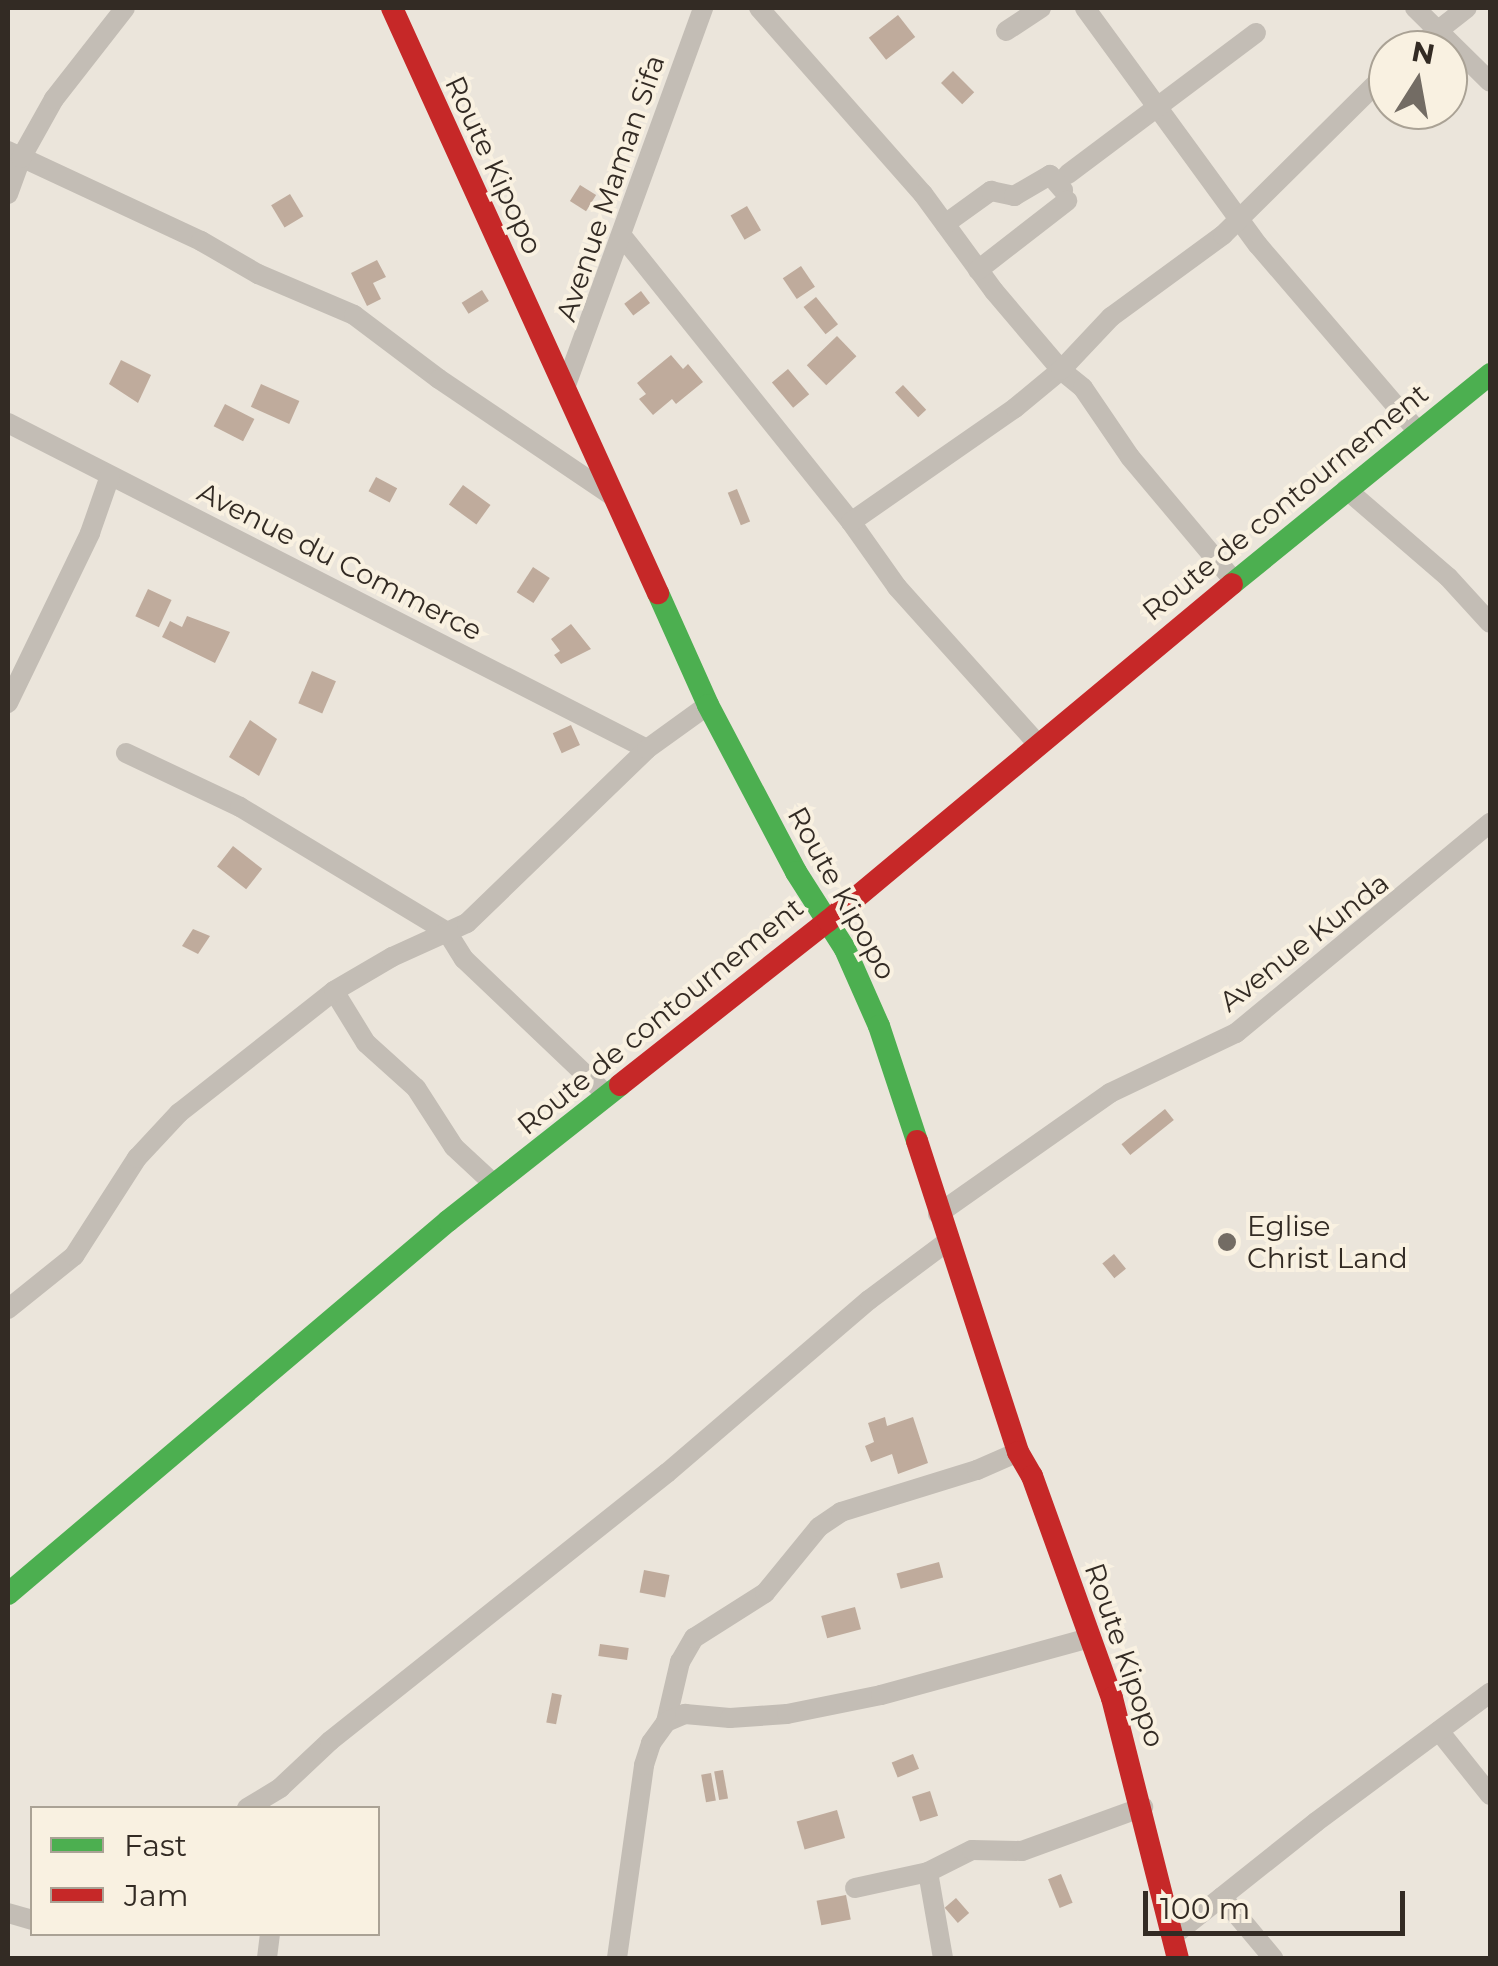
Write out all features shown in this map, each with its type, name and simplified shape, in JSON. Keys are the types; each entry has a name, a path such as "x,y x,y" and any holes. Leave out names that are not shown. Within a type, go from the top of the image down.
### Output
{"main road":[{"name":"Route Kipopo","path":"392,8 482,214 566,385 708,705 782,848 828,921 879,1026 1018,1452 1032,1476 1112,1698 1143,1807 1178,1958"},
{"name":"Route de contournement","path":"8,1594 495,1185 828,921 1037,743 1490,374"}],"street":[{"path":"8,194 14,154 124,8"},
{"name":"Avenue Maman Sifa","path":"566,385 703,8"},
{"path":"759,8 945,224 1061,370 1083,388 1130,457 1235,582"},
{"path":"1006,32 1042,8"},
{"path":"1085,8 1238,218 1418,432"},
{"path":"1415,8 1436,30 1467,8"},
{"path":"978,270 1157,106 1256,33"},
{"path":"1468,61 1490,82"},
{"path":"851,522 1061,370 1110,317 1223,235 1368,91"},
{"path":"14,154 201,241 258,274 354,314 439,379 614,498"},
{"path":"945,224 991,191 1014,196 1050,175 1066,188"},
{"path":"622,236 851,522 897,586 1037,743"},
{"name":"Avenue du Commerce","path":"8,423 647,749"},
{"path":"8,703 90,532 110,476"},
{"path":"1346,488 1448,576 1490,623"},
{"path":"8,1309 74,1256 138,1158 163,1128 334,992 378,964 447,932 486,906 647,749 708,705"},
{"path":"126,753 240,807 447,932 464,960 607,1094"},
{"name":"Avenue Kunda","path":"938,1214 1110,1093 1236,1033 1490,823"},
{"path":"334,992 366,1042 416,1088 454,1147 495,1185"},
{"path":"254,1806 280,1798 330,1741 654,1484 869,1300 948,1241"},
{"path":"617,1958 644,1765 650,1743 666,1722 672,1688 694,1638 765,1593 820,1528 840,1512 977,1470 1018,1452"},
{"path":"666,1722 685,1714 730,1718 787,1714 881,1695 1089,1638"},
{"path":"1174,1935 1490,1693"},
{"path":"1439,1732 1490,1795"},
{"path":"855,1888 928,1872 972,1850 1022,1851 1143,1807"},
{"path":"928,1872 943,1958"},
{"path":"1222,1897 1273,1958"}],"building":[{"path":"898,15 915,37 886,60 869,38"},
{"path":"953,71 974,92 962,104 941,83"},
{"path":"580,185 596,195 586,211 570,201"},
{"path":"290,194 303,216 285,228 271,205"},
{"path":"747,206 761,230 745,240 731,216"},
{"path":"377,260 386,277 373,283 381,299 367,306 351,273"},
{"path":"801,266 815,287 797,299 783,278"},
{"path":"482,290 489,301 469,314 462,303"},
{"path":"641,291 650,303 633,316 624,304"},
{"path":"816,297 838,324 826,334 804,307"},
{"path":"837,336 856,356 826,385 807,365"},
{"path":"671,355 683,369 688,364 703,382 676,404 672,399 653,415 639,399 646,394 637,383"},
{"path":"121,360 151,375 138,403 109,384"},
{"path":"788,369 809,394 793,408 772,382"},
{"path":"261,384 299,401 289,424 251,407"},
{"path":"903,385 926,410 918,417 895,393"},
{"path":"225,404 254,419 243,441 214,426"},
{"path":"376,477 397,488 390,502 368,491"},
{"path":"463,485 491,505 476,524 449,504"},
{"path":"737,489 750,521 741,525 728,493"},
{"path":"533,567 550,578 533,603 517,592"},
{"path":"148,589 172,600 159,627 135,616"},
{"path":"187,616 230,632 215,663 162,637 170,621 182,627"},
{"path":"571,624 591,649 561,664 554,655 560,651 551,639"},
{"path":"312,671 336,681 322,713 298,703"},
{"path":"250,720 277,739 259,776 229,757"},
{"path":"571,725 580,745 562,753 553,733"},
{"path":"233,846 262,869 246,889 217,866"},
{"path":"193,929 210,936 198,954 182,946"},
{"path":"1165,1109 1174,1120 1130,1155 1121,1144"},
{"path":"1114,1254 1126,1269 1114,1278 1102,1263"},
{"path":"885,1417 887,1426 913,1417 928,1463 898,1474 892,1454 871,1462 865,1446 874,1442 868,1423"},
{"path":"939,1562 943,1577 901,1589 896,1573"},
{"path":"644,1570 670,1575 665,1598 640,1593"},
{"path":"855,1607 861,1629 827,1638 821,1616"},
{"path":"600,1644 629,1648 627,1660 598,1656"},
{"path":"552,1693 562,1695 556,1724 546,1722"},
{"path":"913,1754 919,1769 898,1777 892,1763"},
{"path":"723,1770 728,1799 719,1800 714,1772"},
{"path":"711,1773 716,1801 706,1802 701,1775"},
{"path":"930,1791 938,1816 920,1822 912,1797"},
{"path":"837,1810 845,1838 805,1849 797,1822"},
{"path":"1061,1874 1073,1903 1060,1908 1048,1879"},
{"path":"846,1895 851,1920 821,1925 817,1901"},
{"path":"956,1898 969,1913 958,1923 945,1908"}],"traffic: fast":[{"path":"1232,584 1490,374"},
{"path":"658,593 708,705 796,872 845,949 879,1026 917,1141"},
{"path":"8,1594 448,1221 620,1085"}],"traffic: jam":[{"path":"392,8 658,593"},
{"path":"620,1085 828,921 1232,584"},
{"path":"917,1141 1018,1452 1032,1476 1112,1698 1178,1958"}],"place":[{"name":"Eglise Christ Land","path":"1227,1242"}]}
